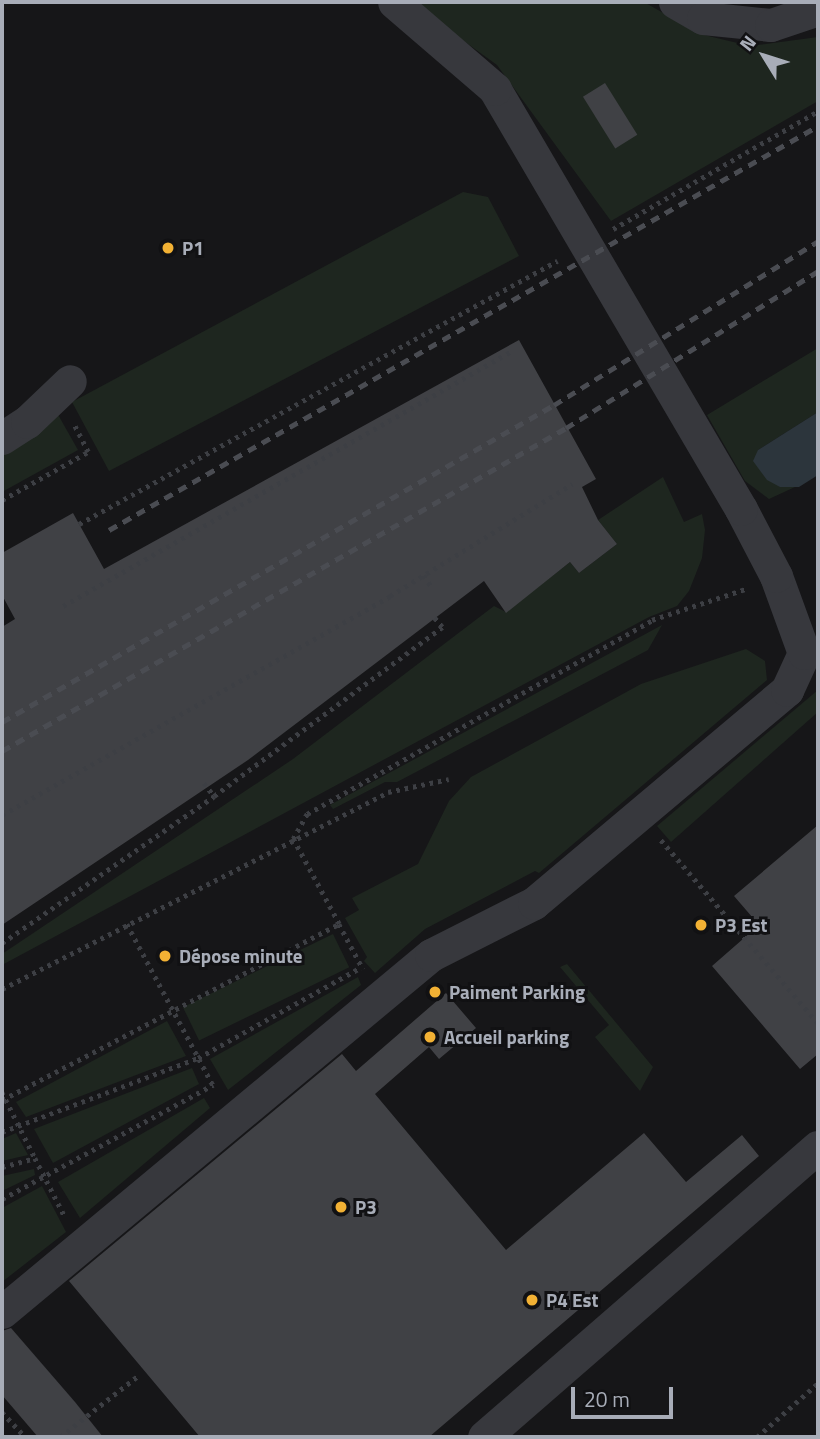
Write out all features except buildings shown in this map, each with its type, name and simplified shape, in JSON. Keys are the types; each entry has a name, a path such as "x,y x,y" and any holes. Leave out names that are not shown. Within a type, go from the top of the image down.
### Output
{"street":[{"path":"2,1312 431,955 534,903 787,690 811,650 741,509 495,89 394,2"},
{"path":"675,2 703,18 771,25 818,9"},
{"path":"2,438 27,422 70,381"},
{"path":"484,1437 818,1147"}],"path":[{"path":"606,233 818,111"},
{"path":"79,523 570,253"},
{"path":"63,606 510,352"},
{"path":"2,500 88,452 75,426"},
{"path":"2,816 424,575 572,484"},
{"path":"424,575 431,586"},
{"path":"293,839 307,814 652,620 776,576"},
{"path":"2,943 214,796 442,627 432,615"},
{"path":"2,989 388,792 449,779"},
{"path":"204,783 214,796"},
{"path":"657,835 818,1023"},
{"path":"2,1132 198,1058 362,967 293,839"},
{"path":"127,924 198,1058"},
{"path":"4,1100 339,924"},
{"path":"2,1199 213,1085"},
{"path":"2,1092 83,1244"},
{"path":"2,1167 36,1158"},
{"path":"60,1437 139,1375"},
{"path":"757,1437 818,1383"},
{"path":"2,1412 25,1437"}],"shaded area":[{"path":"410,2 644,2 700,34 750,46 818,37 818,101 611,221 497,65"},
{"path":"463,192 488,197 519,256 109,471 72,402"},
{"path":"818,348 818,412 758,450 780,487 795,487 769,499 745,481 707,415"},
{"path":"56,411 78,450 2,492 2,447"},
{"path":"818,412 818,475 799,487 780,487 767,480 753,461 758,450"},
{"path":"663,477 684,522 702,514 705,530 702,558 689,591 677,606 649,617 2,965 2,954 293,759 494,606 506,612 570,562 579,573 617,544 598,520"},
{"path":"662,625 648,650 397,782 385,782 333,809 330,805"},
{"path":"746,649 765,661 767,680 539,873 535,871 425,929 375,973 364,961 367,957 345,918 359,910 352,898 418,864 449,801 471,777 641,684"},
{"path":"818,690 818,712 671,842 657,826"},
{"path":"333,934 349,967 199,1040 183,1007"},
{"path":"567,964 653,1067 640,1091 595,1037 609,1025 560,967"},
{"path":"358,977 361,985 228,1090 210,1059"},
{"path":"167,1021 186,1056 26,1117 16,1102"},
{"path":"192,1068 199,1084 53,1163 34,1129"},
{"path":"204,1098 210,1108 80,1218 58,1182"},
{"path":"16,1133 28,1155 2,1161 2,1139"},
{"path":"34,1169 35,1175 2,1191 2,1176"},
{"path":"42,1186 66,1232 2,1282 2,1208"}],"railway":[{"path":"109,530 818,126"},
{"path":"2,722 554,405 818,241"},
{"path":"2,751 566,428 818,271"}],"place":[{"name":"P1","path":"168,248"},
{"name":"P3 Est","path":"701,925"},
{"name":"Dépose minute","path":"165,956"},
{"name":"Paiment Parking","path":"435,992"},
{"name":"Accueil parking","path":"430,1037"},
{"name":"P3","path":"341,1207"},
{"name":"P4 Est","path":"532,1300"}]}
